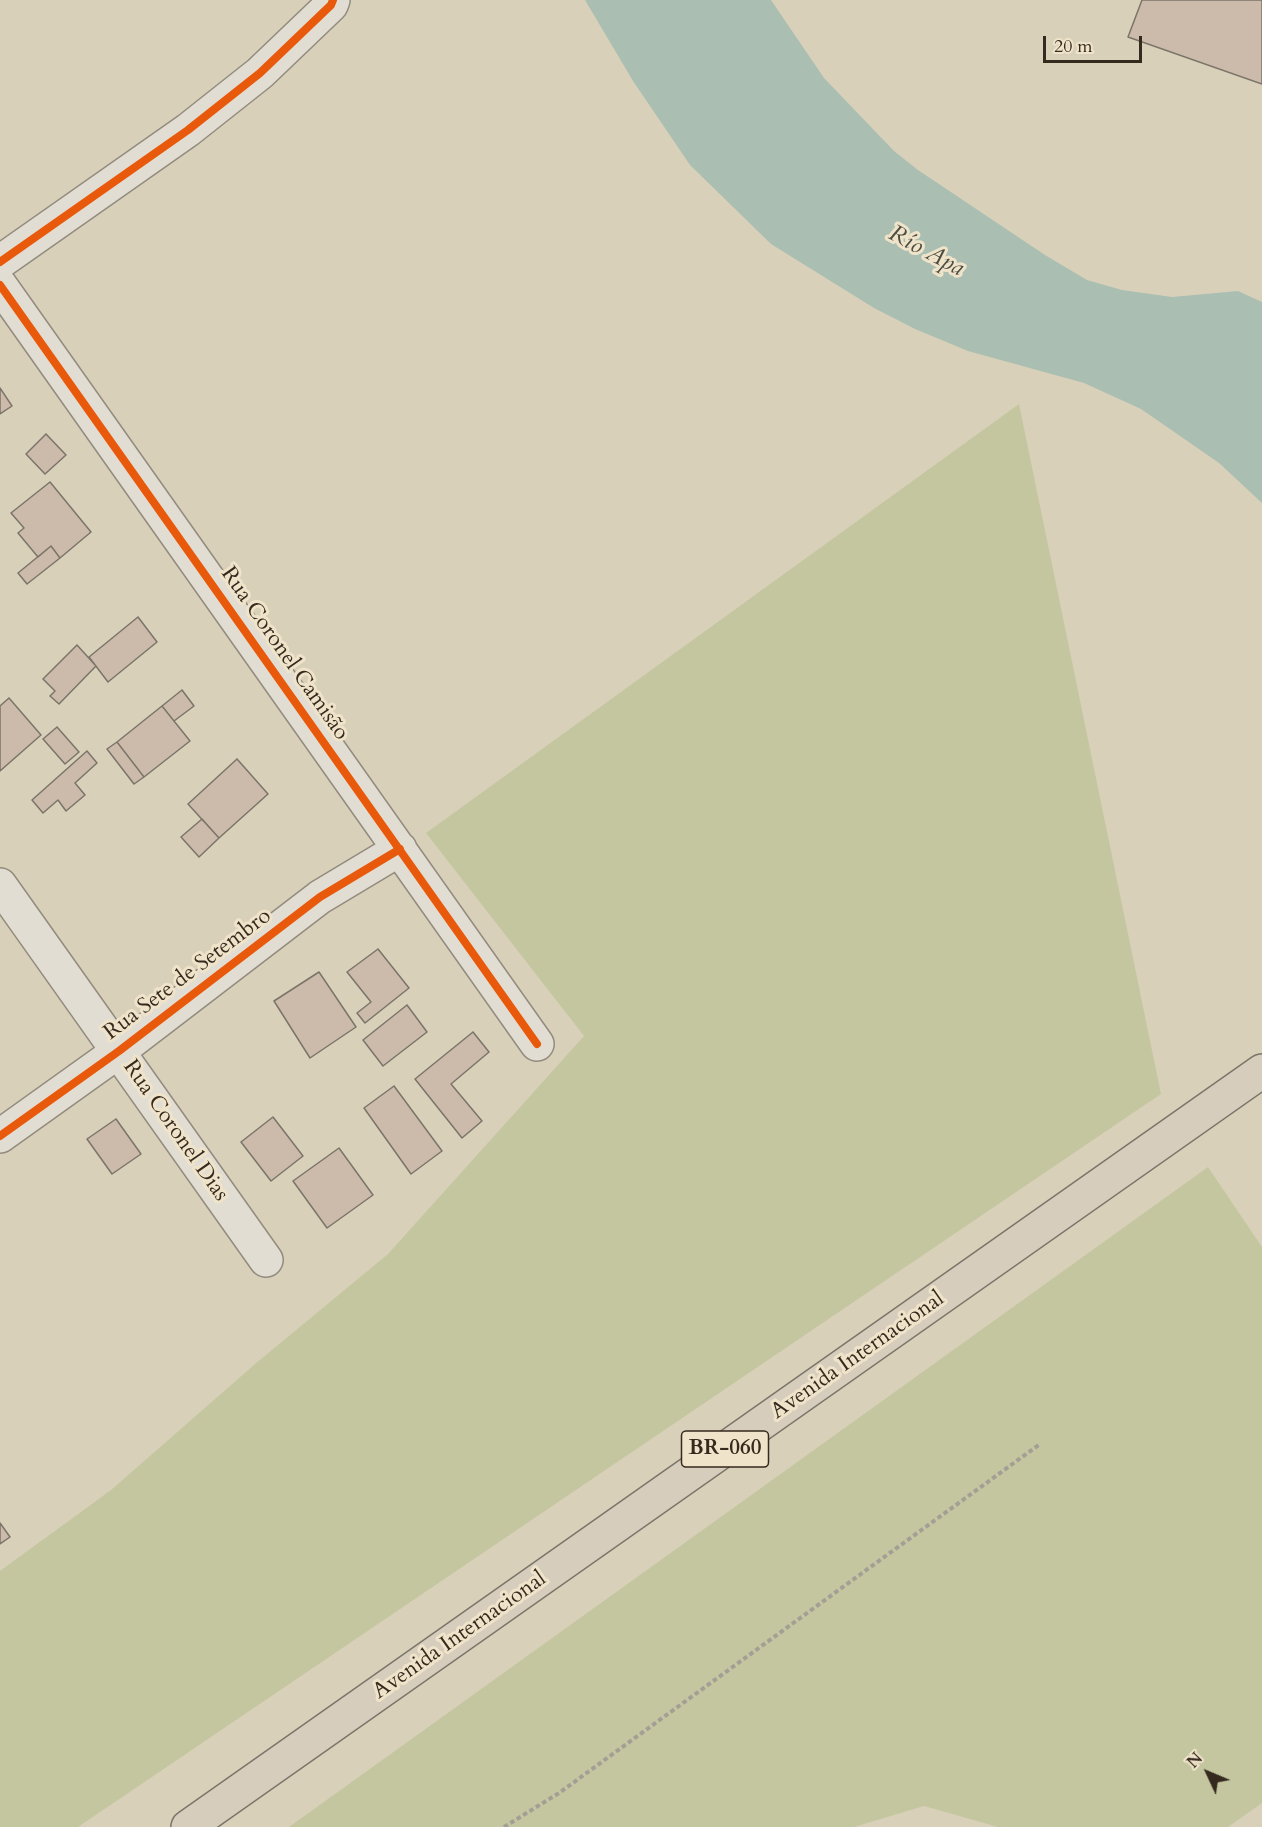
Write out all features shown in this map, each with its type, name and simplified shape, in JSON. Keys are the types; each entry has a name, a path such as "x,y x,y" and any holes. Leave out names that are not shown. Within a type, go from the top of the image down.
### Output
{"main road":[{"name":"Avenida Internacional","path":"188,1827 1262,1071"}],"street":[{"path":"0,262 188,130 260,73 332,2"},
{"name":"Rua Coronel Camisão","path":"0,285 537,1044"},
{"name":"Rua Sete de Setembro","path":"0,1136 119,1051 320,897 400,849"},
{"name":"Rua Coronel Dias","path":"0,885 266,1260"}],"path":[{"path":"504,1827 560,1793 1040,1444"}],"green space":[{"path":"1019,404 1161,1094 78,1827 0,1827 0,1571 111,1490 255,1364 388,1254 584,1036 426,833"},
{"path":"1208,1167 1262,1247 1262,1803 1228,1827 998,1827 924,1806 854,1827 289,1827"}],"water":[{"name":"Río Apa","path":"585,0 771,0 824,78 894,151 918,170 1045,255 1087,280 1122,290 1172,297 1238,291 1262,302 1262,503 1219,463 1141,409 1084,383 968,351 915,329 874,308 771,244 690,165 633,81"}],"building":[{"path":"1142,0 1262,0 1262,84 1128,37"},
{"path":"0,388 12,406 0,414"},
{"path":"46,434 66,455 45,474 26,454"},
{"path":"50,482 91,532 60,558 51,546 38,557 18,533 24,528 11,513"},
{"path":"51,546 60,558 27,584 18,573"},
{"path":"138,617 157,642 108,682 89,657"},
{"path":"77,645 96,666 59,704 50,696 55,691 43,679"},
{"path":"182,690 194,706 174,721 162,706"},
{"path":"9,698 41,735 0,771 0,706"},
{"path":"162,706 190,741 144,777 117,742"},
{"path":"57,727 79,752 65,764 43,739"},
{"path":"117,742 144,777 134,784 107,749"},
{"path":"87,751 97,763 75,783 85,795 66,811 58,800 43,813 32,800"},
{"path":"237,759 268,794 219,838 188,804"},
{"path":"202,819 219,838 199,857 181,837"},
{"path":"378,949 409,988 365,1023 357,1013 371,1002 347,972"},
{"path":"319,972 356,1027 310,1058 274,1001"},
{"path":"407,1005 427,1032 383,1066 363,1040"},
{"path":"473,1032 489,1052 451,1084 482,1121 462,1138 415,1079"},
{"path":"394,1086 442,1151 411,1174 364,1108"},
{"path":"273,1117 303,1156 271,1181 241,1142"},
{"path":"116,1119 141,1154 112,1174 87,1139"},
{"path":"339,1148 373,1195 327,1228 293,1181"},
{"path":"0,1523 10,1537 0,1544"}],"cycle path":[{"path":"0,262 188,130 260,73 331,5 333,0"},
{"path":"0,285 537,1044"},
{"path":"0,1136 119,1051 320,897 400,849"}]}
